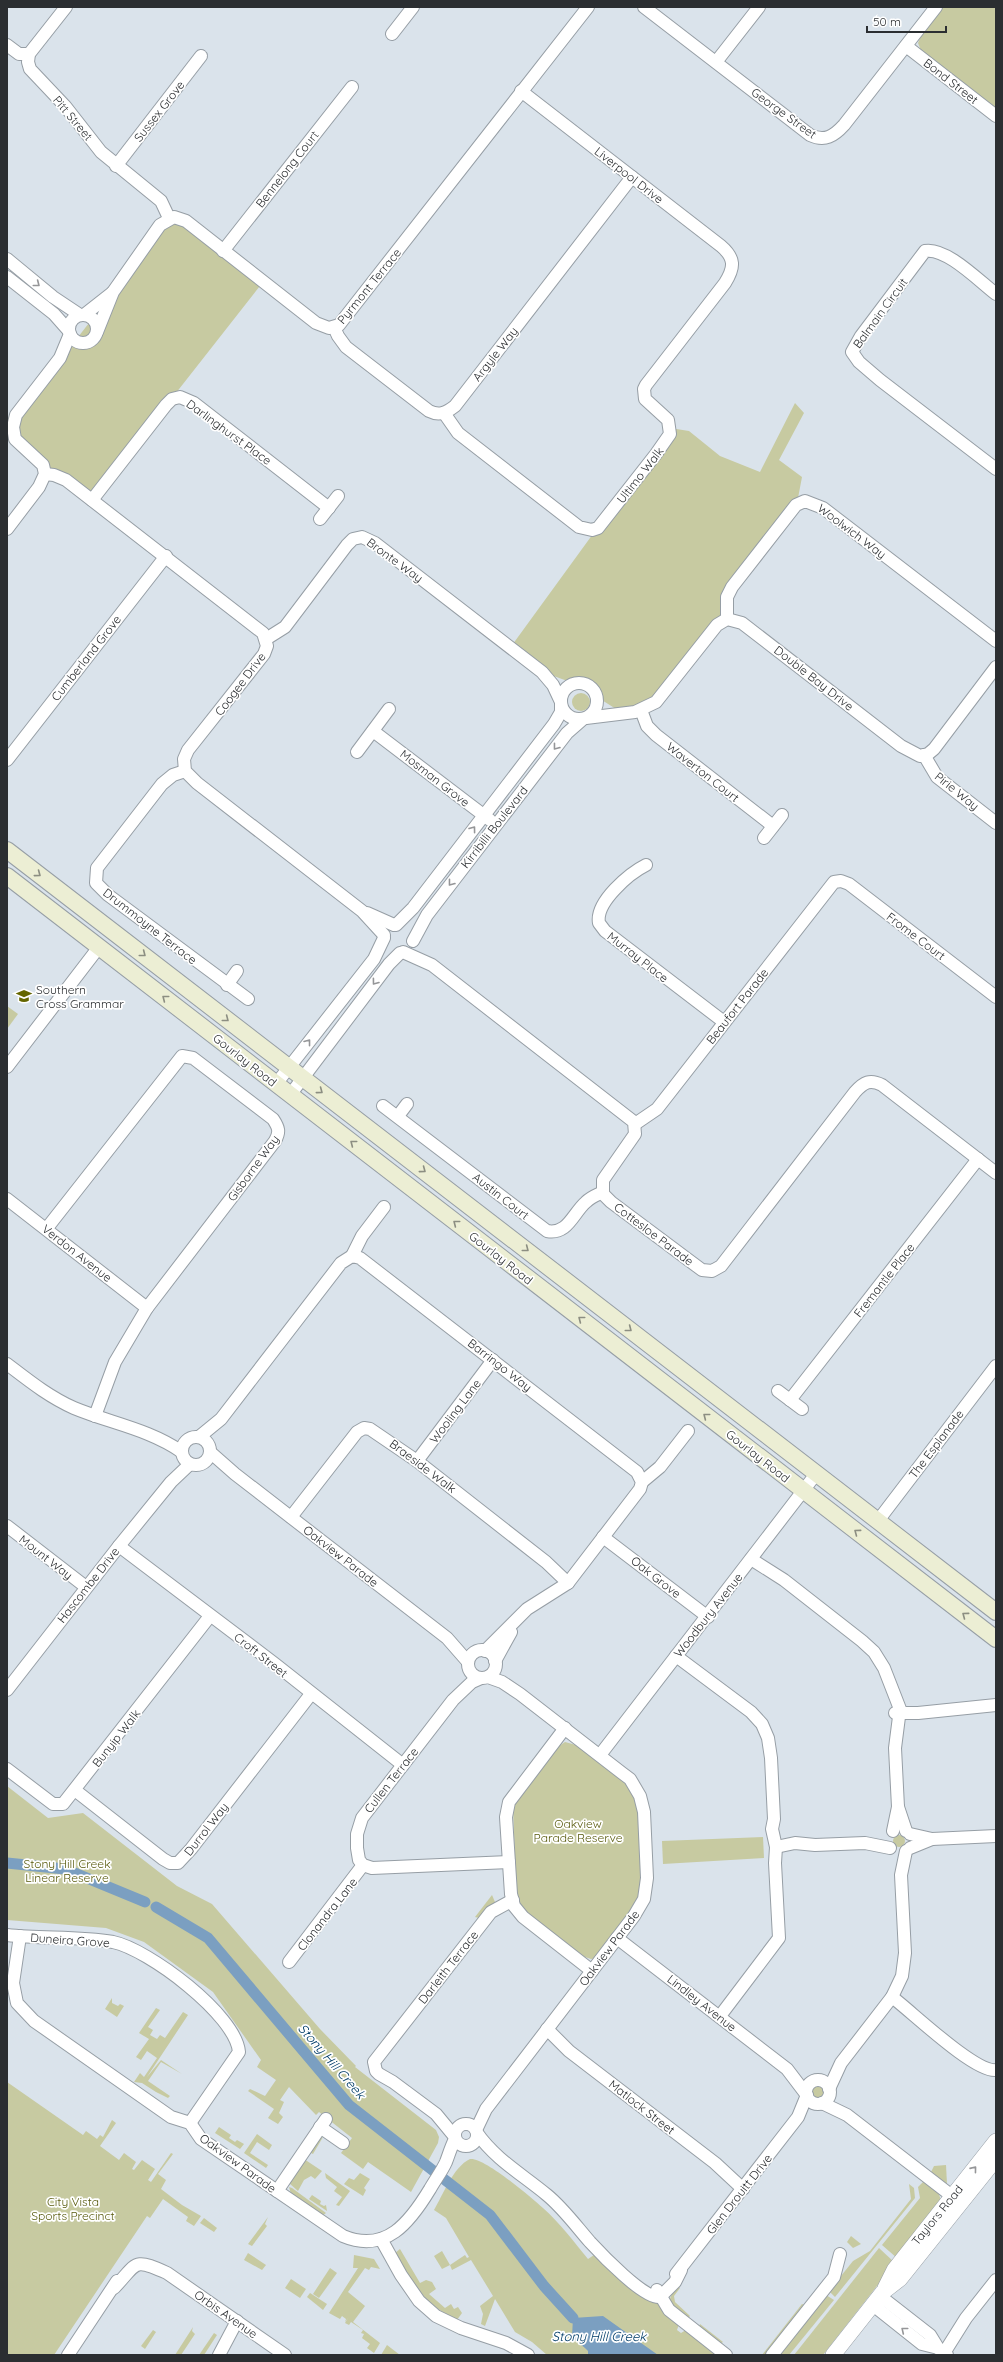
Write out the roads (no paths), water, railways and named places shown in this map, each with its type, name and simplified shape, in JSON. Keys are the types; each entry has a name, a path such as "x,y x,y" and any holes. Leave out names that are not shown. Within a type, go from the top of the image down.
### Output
{"main road":[{"name":"Gourlay Road","path":"7,850 877,1522 996,1612"},
{"name":"Gourlay Road","path":"7,876 996,1639"},
{"path":"99,947 112,930"}],"street":[{"path":"7,46 20,54 29,54 66,7"},
{"name":"George Street","path":"644,7 810,135 821,139 832,136 844,125 936,7"},
{"path":"716,62 759,7"},
{"path":"392,34 411,8"},
{"name":"Pyrmont Terrace","path":"169,218 183,219 316,323 323,327 334,327 343,322 521,91 588,8"},
{"name":"Bond Street","path":"906,46 996,116"},
{"name":"Pitt Street","path":"29,54 28,62 30,69 65,106 101,152 161,202 169,218"},
{"name":"Sussex Grove","path":"116,166 201,56"},
{"name":"Bennelong Court","path":"223,251 352,87"},
{"name":"Liverpool Drive","path":"521,91 721,246 733,261"},
{"name":"Argyle Way","path":"444,413 455,406 632,177"},
{"path":"60,358 88,342 97,332 113,292 160,225 169,218"},
{"name":"Balmain Circuit","path":"996,294 944,254 933,250 925,252 861,336 852,352 859,362 996,469"},
{"path":"7,259 53,297 96,322 97,332"},
{"name":"Ultimo Walk","path":"444,413 458,433 579,527 592,530 598,528 668,439 670,434 669,423 645,399 644,389 725,283 733,269 733,261"},
{"path":"7,277 54,314 75,341 88,342"},
{"path":"7,529 38,487 45,474 43,465 15,439 10,426 16,415 60,358 73,319 82,315 113,292"},
{"path":"334,327 338,336 346,347 429,411 438,415 444,413"},
{"name":"Darlinghurst Place","path":"92,500 166,405 172,399 180,398 203,410 329,508"},
{"name":"Coogee Drive","path":"45,474 54,475 66,480 259,628 266,639 264,654 188,750 184,759 185,771"},
{"path":"320,519 338,496"},
{"name":"Woolwich Way","path":"728,620 727,597 732,588 796,505 805,500 823,508 996,641"},
{"name":"Bronte Way","path":"266,639 285,627 347,545 353,539 362,537 375,543 542,672 553,685 561,703"},
{"name":"Cumberland Grove","path":"7,760 166,556"},
{"path":"624,714 610,708 597,697 589,686 577,683 564,692 561,703 563,710 572,718 584,719 624,714 640,710 662,696 717,625 728,620"},
{"name":"Double Bay Drive","path":"728,620 742,623 901,746 916,755 924,755"},
{"path":"924,755 934,749 996,667"},
{"name":"Bronte Way","path":"542,672 577,683"},
{"path":"584,719 595,710 597,697"},
{"name":"Kirribilli Boulevard","path":"395,925 413,908 554,724 561,712 561,703"},
{"path":"357,752 389,709"},
{"name":"Waverton Court","path":"640,710 647,726 656,735 773,826"},
{"name":"Kirribilli Boulevard","path":"412,942 426,915 567,733 584,719"},
{"name":"Mosman Grove","path":"373,731 496,825"},
{"name":"Pirie Way","path":"924,755 937,777 996,823"},
{"path":"185,771 196,783 362,910 384,936 388,950 402,953 432,964"},
{"name":"Drummoyne Terrace","path":"185,771 173,775 162,784 98,868 96,883 103,891 227,985 248,999"},
{"path":"764,838 782,815"},
{"name":"Murray Place","path":"646,865 635,870 621,882 601,909 599,922 605,931 724,1022"},
{"name":"Frome Court","path":"834,882 841,881 849,884 996,997"},
{"name":"Beaufort Parade","path":"635,1124 657,1109 834,882"},
{"path":"362,910 395,925 408,928 412,942 432,964 629,1116 635,1124 635,1134 633,1140 603,1180 603,1192"},
{"path":"276,1084 374,959 388,929 395,925"},
{"path":"290,1095 389,964 409,949 412,942"},
{"path":"7,1067 99,947"},
{"path":"227,985 237,971"},
{"name":"Gisborne Way","path":"47,1228 182,1056 193,1058 273,1119 279,1132 274,1141 147,1308 115,1362 96,1416"},
{"name":"Cottesloe Parade","path":"603,1192 611,1202 688,1261 702,1270 712,1271 721,1266 862,1084 870,1081 882,1085 996,1173"},
{"path":"398,1116 407,1104"},
{"name":"Austin Court","path":"384,1106 547,1231 558,1231 563,1228 586,1201 603,1192"},
{"name":"Fremantle Place","path":"790,1400 978,1159"},
{"name":"Verdon Avenue","path":"7,1199 47,1228 147,1308"},
{"path":"185,1458 193,1439 221,1419 341,1263 352,1256 362,1236 384,1208"},
{"name":"Barringo Way","path":"352,1256 360,1258 494,1360 637,1472 642,1482"},
{"name":"Wooling Lane","path":"417,1461 494,1360"},
{"path":"7,1364 49,1396 96,1416 162,1438 193,1439"},
{"name":"The Esplanade","path":"877,1522 996,1366"},
{"path":"778,1391 802,1409"},
{"path":"162,1438 185,1458 197,1466 204,1463 221,1419"},
{"name":"Braeside Walk","path":"291,1517 353,1437 364,1428 378,1433 417,1461 550,1565 568,1583"},
{"path":"518,1620 481,1651 471,1656 468,1664 473,1674 484,1677 494,1671 495,1662 518,1620 527,1609 568,1583 640,1489 642,1482 660,1467 688,1431"},
{"name":"Oakview Parade","path":"193,1439 210,1449 235,1474 447,1638 468,1664"},
{"name":"Hascombe Drive","path":"7,1690 86,1587 171,1482 185,1458"},
{"name":"Oakview Parade","path":"204,1463 235,1474"},
{"name":"Woodbury Avenue","path":"600,1755 708,1617 816,1474"},
{"name":"Mount Way","path":"7,1526 86,1587"},
{"name":"Oak Grove","path":"604,1536 708,1617"},
{"name":"Croft Street","path":"119,1546 275,1664 311,1694 403,1765"},
{"path":"753,1557 869,1647 884,1668 899,1712 895,1748 898,1807 888,1841 902,1875"},
{"name":"Bunyip Walk","path":"7,1769 53,1804 63,1804 76,1791 210,1616"},
{"name":"Oakview Parade","path":"447,1638 481,1651"},
{"path":"481,1651 492,1654 495,1662"},
{"path":"676,1656 751,1712 762,1724 768,1738 771,1758 774,1819 781,1847 776,1871 779,1938 720,2016"},
{"name":"Oakview Parade","path":"495,1662 520,1694"},
{"name":"Cullen Terrace","path":"453,1700 468,1664"},
{"name":"Oakview Parade","path":"471,2128 634,1916 647,1889 644,1812 640,1796 630,1779 520,1694 502,1682 484,1677"},
{"name":"Cullen Terrace","path":"363,1865 357,1854 357,1834 359,1825 367,1810 453,1700 472,1682 484,1677"},
{"name":"Durrol Way","path":"76,1791 163,1859 170,1863 178,1863 191,1849 311,1694"},
{"path":"899,1712 993,1707"},
{"path":"565,1728 508,1802 506,1818 511,1894 514,1906 523,1917 592,1971"},
{"path":"823,2086 827,2100 820,2104 811,2102 807,2095 808,2087 823,2086 890,1999 900,1982 905,1962 902,1875 908,1850 912,1841 898,1807"},
{"path":"865,1843 900,1829 932,1839 996,1836"},
{"path":"781,1847 865,1843 891,1849 899,1853 932,1839"},
{"path":"363,1865 372,1868 509,1862"},
{"name":"Clonandra Lane","path":"289,1962 363,1865"},
{"name":"Darleith Terrace","path":"471,2128 436,2114 393,2082 383,2070 381,2061 390,2043 491,1912 513,1900"},
{"name":"Duneira Grove","path":"7,1935 114,1943 150,1958 207,2002 238,2043 239,2052 190,2123"},
{"name":"Oakview Parade","path":"20,1936 13,1983 17,2003 30,2017 171,2117 190,2123 201,2139 343,2236 361,2242 372,2242 381,2239 399,2229 423,2200 446,2162 455,2138"},
{"name":"Lindley Avenue","path":"617,1938 787,2069 823,2086 847,2114 957,2200"},
{"path":"890,1999 964,2055 987,2076 996,2078"},
{"name":"Matlock Street","path":"545,2032 745,2186"},
{"path":"964,2055 985,2068 996,2070"},
{"name":"Lindley Avenue","path":"787,2069 807,2095"},
{"name":"Glen Drouitt Drive","path":"658,2293 675,2282 681,2270 798,2118 807,2095"},
{"name":"Lindley Avenue","path":"820,2104 847,2114"},
{"name":"Glen Drouitt Drive","path":"798,2118 820,2104"},
{"name":"Darleith Terrace","path":"436,2114 455,2138"},
{"path":"278,2191 323,2123 343,2143"},
{"path":"471,2128 456,2130 455,2138 460,2145 469,2146 498,2158"},
{"path":"469,2146 476,2140 471,2128"},
{"path":"471,2128 498,2158 554,2201 602,2255 647,2295 658,2293 669,2310 726,2355"},
{"name":"Taylors Road","path":"957,2200 996,2141"},
{"name":"Oakview Parade","path":"446,2162 469,2146"},
{"name":"Taylors Road","path":"833,2355 879,2298 894,2270 996,2159"},
{"path":"381,2239 401,2275 420,2301 436,2316 461,2328 506,2343 515,2350 522,2350 528,2355"},
{"path":"772,2355 834,2277 840,2254"},
{"name":"Orbis Avenue","path":"68,2355 114,2288 122,2271 136,2256 148,2258 167,2273 285,2355"},
{"path":"879,2298 922,2344 943,2352 966,2318 996,2280"},
{"path":"220,2354 240,2324"}],"water":[{"name":"Stony Hill Creek","path":"603,2316 658,2355 588,2355 588,2351 572,2337 573,2318"}],"waterway":[{"name":"Stony Hill Creek","path":"7,1863 65,1869 145,1902"},
{"name":"Stony Hill Creek","path":"156,1907 208,1938 349,2105 490,2215 544,2286 573,2318"}],"place":[{"name":"Southern Cross Grammar","path":"24,996"}],"park label":[{"name":"Oakview Parade Reserve","path":"578,1830"},
{"name":"Stony Hill Creek Linear Reserve","path":"67,1870"},
{"name":"City Vista Sports Precinct","path":"73,2208"}]}
